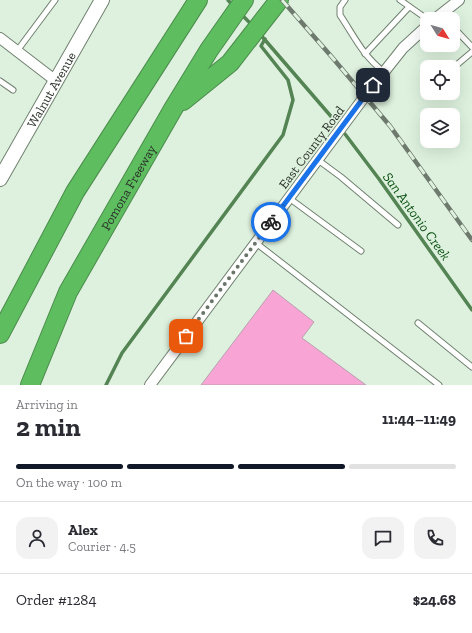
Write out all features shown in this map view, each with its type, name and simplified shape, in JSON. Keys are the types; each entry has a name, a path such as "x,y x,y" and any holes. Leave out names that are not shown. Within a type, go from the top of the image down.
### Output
{"highway":[{"path":"181,25 187,0"},
{"path":"0,334 75,192 198,0"},
{"name":"Pomona Freeway","path":"30,385 68,292 173,109 209,50 244,0"},
{"path":"173,109 230,63 279,0"}],"street":[{"name":"Walnut Avenue","path":"0,179 102,0"},
{"path":"446,12 459,0"},
{"name":"East County Road","path":"150,385 384,72 404,48 420,33"},
{"path":"0,38 56,81"}],"lane":[{"path":"17,51 55,0"},
{"path":"345,0 340,7 340,15 365,54 384,72"},
{"path":"400,0 420,14"},
{"path":"365,54 409,7"},
{"path":"460,34 472,47"},
{"path":"460,62 472,52"},
{"path":"0,81 13,90"},
{"path":"318,160 341,177 398,225"},
{"path":"289,198 361,251"},
{"path":"256,243 439,385"},
{"path":"418,323 472,367"}],"building":[{"path":"273,290 314,322 302,338 366,385 201,385"}],"waterway":[{"name":"San Antonio Creek","path":"228,0 234,7"},
{"name":"San Antonio Creek","path":"241,14 252,25"},
{"name":"San Antonio Creek","path":"259,33 335,121"},
{"path":"106,385 122,353 283,135 293,100 288,80 261,46 265,39"},
{"name":"San Antonio Creek","path":"345,134 379,179 472,310"}],"railway":[{"path":"282,0 390,126 472,240"}],"way so far":[{"path":"186,336 271,222"}],"route":[{"path":"271,222 373,85"}]}
